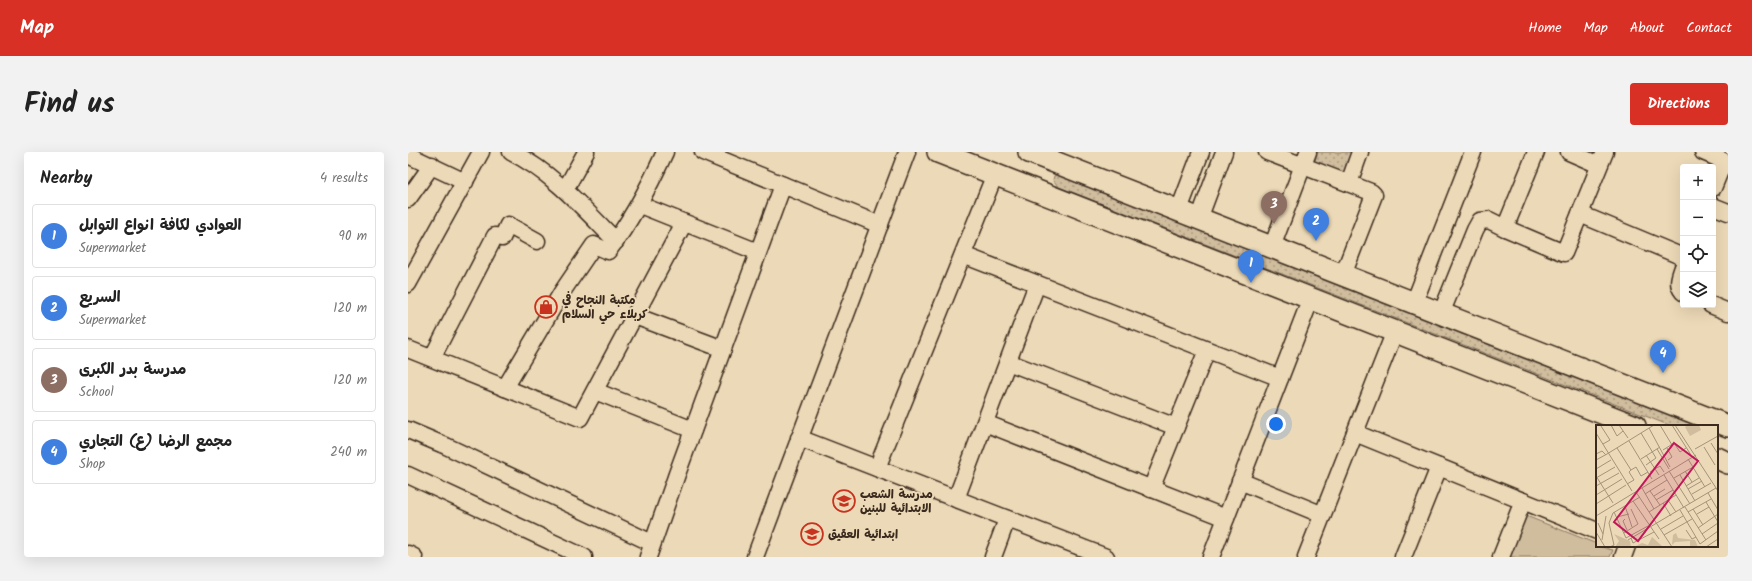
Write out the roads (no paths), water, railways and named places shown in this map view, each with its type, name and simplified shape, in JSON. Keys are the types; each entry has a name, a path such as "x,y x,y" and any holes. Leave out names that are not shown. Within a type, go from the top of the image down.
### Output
{"main road":[{"path":"938,152 1632,425"},
{"path":"998,175 1011,175 1018,168 1020,158 1018,152"},
{"path":"1029,152 1442,314 1692,418 1728,426"},
{"path":"1043,192 1035,184 1035,173 1041,164 1052,162"},
{"path":"1718,458 1728,463"}],"street":[{"path":"408,284 481,152"},
{"path":"512,152 522,157 566,190 616,240"},
{"path":"566,190 586,152"},
{"path":"505,388 562,292 594,245 608,251 640,205 665,152"},
{"path":"703,152 880,225"},
{"path":"754,557 907,152"},
{"path":"1179,210 1201,152"},
{"path":"1199,218 1224,152"},
{"path":"1267,152 1305,159 1349,183 1371,192 1374,195 1343,275"},
{"path":"1349,183 1360,152"},
{"path":"1414,303 1473,152"},
{"path":"1505,228 1536,152"},
{"path":"1442,314 1475,230 1480,222 1489,220 1564,253 1602,158 1569,152"},
{"path":"1703,152 1724,161 1716,181"},
{"path":"408,155 432,165 465,182"},
{"path":"1272,247 1305,159"},
{"path":"408,199 432,165"},
{"path":"877,468 962,255 998,175"},
{"path":"408,430 446,446 650,550 783,185"},
{"path":"640,205 758,252"},
{"path":"1716,207 1728,212"},
{"path":"1580,214 1680,256"},
{"path":"408,349 580,418 684,223"},
{"path":"432,358 495,236 502,238 508,225 537,241"},
{"path":"962,255 1280,378"},
{"path":"1680,275 1680,288"},
{"path":"956,499 1037,284"},
{"path":"1211,557 1311,298"},
{"path":"1716,307 1728,312"},
{"path":"635,316 722,349"},
{"path":"1306,557 1395,331"},
{"path":"1151,489 1207,350"},
{"path":"1008,362 1176,427"},
{"path":"595,391 693,430"},
{"path":"985,423 1226,518"},
{"path":"1355,433 1596,531"},
{"path":"799,438 1008,519 1079,552 1106,557"},
{"path":"1403,557 1439,467"},
{"path":"408,475 584,557"},
{"path":"1240,481 1323,515"},
{"path":"1501,557 1523,501"},
{"path":"993,557 1008,519"},
{"path":"1623,557 1627,547"},
{"path":"408,554 414,557"}],"place":[{"name":"مدرسة بدر الكبرى","path":"1274,224"},
{"name":"السريع","path":"1316,241"},
{"name":"العوادي لكافة انواع التوابل","path":"1251,283"},
{"name":"مكتبة النجاح في كربلاء حي السلام","path":"546,307"},
{"name":"مجمع الرضا (ع) التجاري","path":"1663,373"},
{"name":"مدرسة الشعب الابتدائية للبنين","path":"844,501"},
{"name":"ابتدائية العقيق","path":"812,534"}]}
